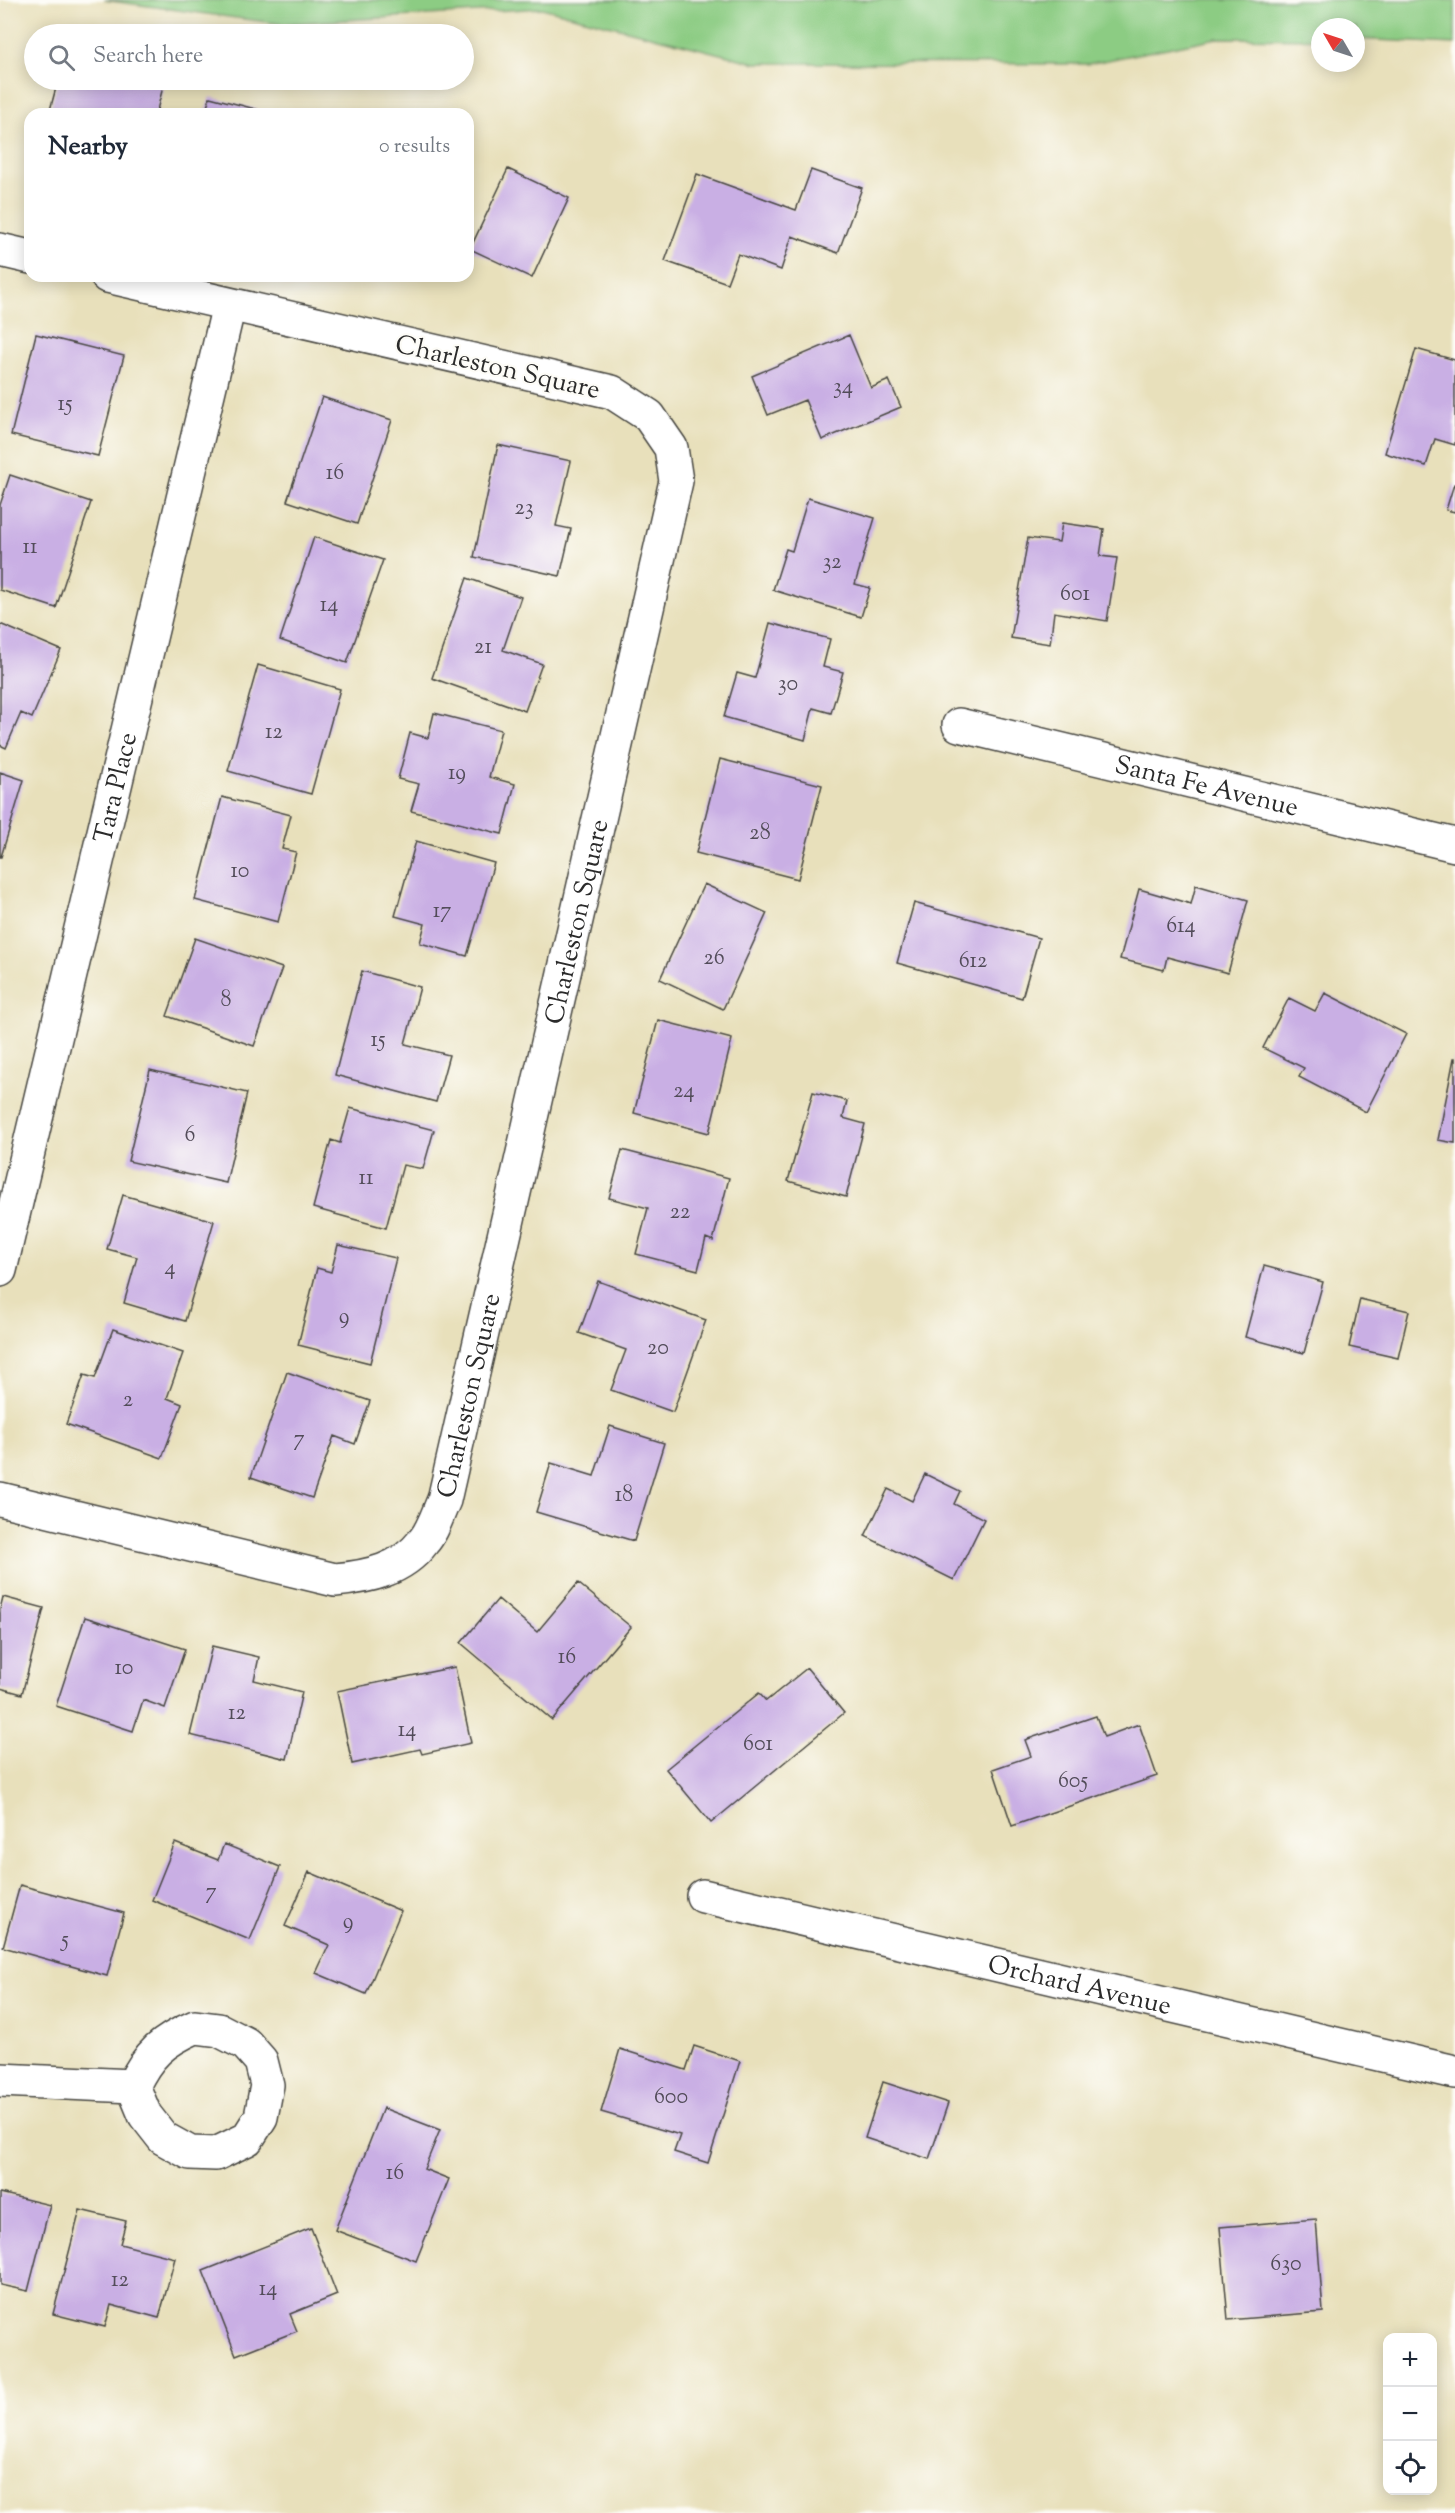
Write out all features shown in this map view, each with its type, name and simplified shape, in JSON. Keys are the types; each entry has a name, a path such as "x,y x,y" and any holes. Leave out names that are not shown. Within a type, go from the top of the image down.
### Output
{"street":[{"path":"0,250 24,256"},
{"name":"Charleston Square","path":"0,1499 335,1580 361,1578 398,1565 424,1542 444,1500 676,481 671,448 649,416 612,392 132,282"},
{"name":"Tara Place","path":"0,1270 229,305"},
{"name":"Santa Fe Avenue","path":"959,724 1455,844"},
{"name":"Orchard Avenue","path":"703,1896 1455,2072"},
{"path":"0,2080 133,2086"}],"green space":[{"path":"104,0 1455,0 1455,44 1365,39 1365,18 1311,18 1311,39 1217,38 1088,64 755,63 542,8 281,24"}],"building":[{"path":"55,90 162,90 158,108 51,108"},
{"path":"210,97 252,108 207,108"},
{"path":"508,169 569,198 532,278 474,251 474,241"},
{"path":"811,170 862,188 838,253 792,236 781,270 738,254 727,283 665,261 697,174 796,210"},
{"path":"36,334 124,356 98,456 11,435"},
{"path":"849,335 871,388 889,380 901,407 822,440 805,400 768,415 752,376"},
{"path":"1416,349 1455,360 1455,445 1435,439 1426,466 1385,453"},
{"path":"322,397 392,420 357,524 287,501"},
{"path":"498,445 571,461 556,526 571,529 560,576 474,557"},
{"path":"10,475 91,502 56,608 0,590 0,505"},
{"path":"1455,484 1455,512 1446,510"},
{"path":"808,498 875,518 855,584 870,588 861,617 773,590 786,549 792,551"},
{"path":"1062,523 1104,529 1100,556 1117,558 1107,621 1054,612 1050,644 1011,638 1028,538 1059,542"},
{"path":"314,537 383,560 347,663 280,640"},
{"path":"467,578 521,597 503,650 542,664 525,711 432,678"},
{"path":"770,623 830,639 823,667 843,672 831,713 813,708 805,740 724,717 737,673 755,678"},
{"path":"0,624 61,650 32,718 21,713 6,748 0,745"},
{"path":"258,665 340,689 311,794 228,771"},
{"path":"434,713 501,730 489,777 515,784 502,834 411,811 419,784 398,779 410,733 428,738"},
{"path":"720,759 822,785 798,879 696,853"},
{"path":"0,772 24,780 1,857 0,857"},
{"path":"222,797 291,815 282,849 296,852 278,922 195,900"},
{"path":"416,841 494,863 467,956 420,943 425,924 395,916"},
{"path":"704,884 767,913 723,1009 660,979"},
{"path":"1196,885 1248,900 1228,973 1167,957 1164,970 1120,959 1139,889 1191,904"},
{"path":"914,903 1039,938 1022,998 897,963"},
{"path":"195,938 282,968 254,1046 167,1016"},
{"path":"362,971 420,987 405,1044 449,1055 436,1102 335,1075"},
{"path":"1325,993 1406,1034 1366,1112 1299,1077 1304,1068 1263,1048 1289,998 1315,1011"},
{"path":"658,1020 732,1039 709,1133 634,1113"},
{"path":"1455,1058 1455,1143 1438,1140"},
{"path":"150,1070 247,1093 226,1183 128,1161"},
{"path":"813,1092 847,1101 843,1118 865,1124 846,1197 788,1181"},
{"path":"350,1108 434,1130 423,1169 403,1165 386,1228 313,1208 331,1140 340,1143"},
{"path":"622,1150 729,1178 713,1241 706,1238 698,1270 636,1254 648,1208 609,1198"},
{"path":"123,1195 214,1221 185,1321 124,1303 137,1257 107,1249"},
{"path":"338,1245 396,1258 370,1363 298,1345 317,1268 331,1272"},
{"path":"1264,1266 1323,1282 1304,1353 1245,1337"},
{"path":"598,1281 706,1320 673,1412 611,1390 626,1350 579,1333"},
{"path":"1360,1299 1409,1311 1398,1358 1349,1347"},
{"path":"113,1329 183,1353 167,1398 182,1404 162,1458 66,1424 84,1375 95,1378"},
{"path":"287,1372 370,1401 355,1444 334,1436 312,1498 251,1477"},
{"path":"610,1426 664,1443 634,1541 536,1512 551,1463 594,1476"},
{"path":"925,1474 960,1491 954,1504 984,1519 954,1580 865,1536 888,1489 912,1501"},
{"path":"578,1583 631,1627 552,1720 461,1643 498,1599 537,1632"},
{"path":"3,1597 44,1608 22,1694 0,1688 0,1609"},
{"path":"85,1617 185,1649 165,1708 143,1700 133,1731 56,1706"},
{"path":"212,1646 259,1657 254,1680 302,1692 287,1759 190,1735"},
{"path":"455,1667 471,1743 422,1754 420,1749 352,1764 337,1691"},
{"path":"807,1668 844,1713 711,1823 666,1769 759,1693 766,1701"},
{"path":"1096,1716 1104,1737 1139,1724 1157,1776 1012,1826 993,1769 1031,1756 1025,1740"},
{"path":"175,1843 218,1860 224,1844 280,1867 250,1940 152,1900"},
{"path":"309,1872 401,1911 366,1994 316,1973 329,1945 285,1926"},
{"path":"20,1885 124,1913 107,1976 3,1947"},
{"path":"694,2046 740,2061 708,2163 674,2152 680,2135 601,2112 620,2049 686,2070"},
{"path":"883,2082 948,2103 929,2159 865,2138"},
{"path":"383,2108 440,2130 424,2169 449,2179 416,2261 335,2230"},
{"path":"0,2193 50,2205 28,2291 0,2285"},
{"path":"80,2210 126,2221 120,2244 175,2258 159,2318 111,2305 105,2327 53,2314"},
{"path":"1316,2219 1323,2312 1228,2320 1220,2227"},
{"path":"311,2228 337,2295 290,2314 297,2331 236,2355 203,2271"}]}
